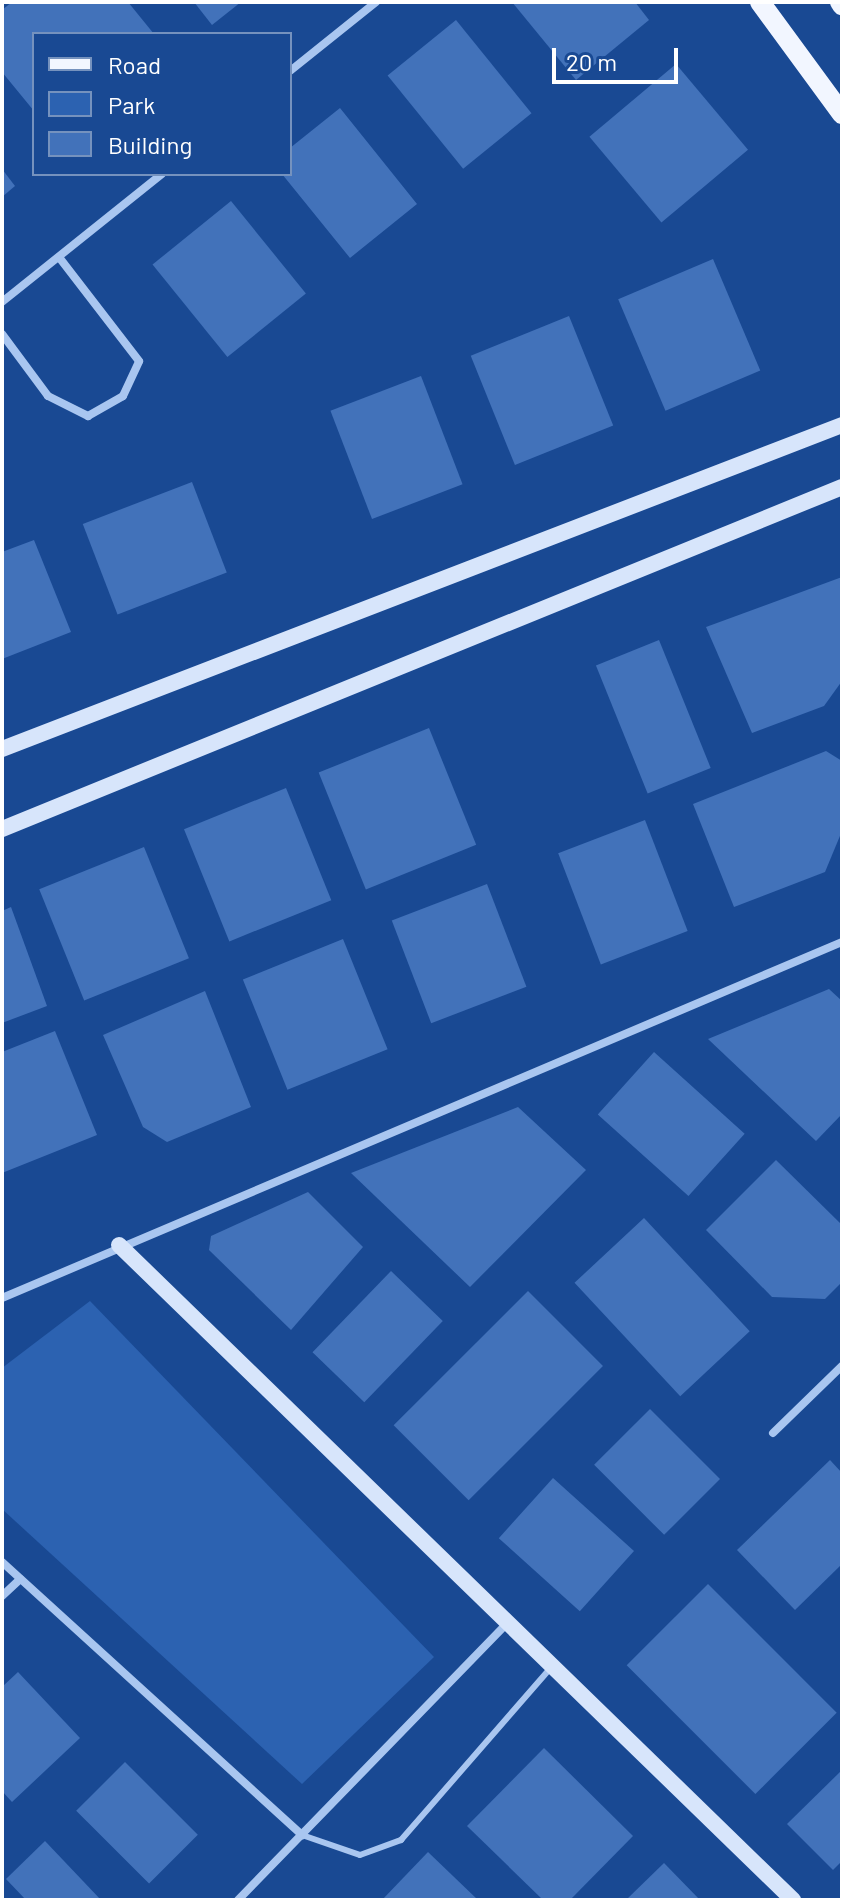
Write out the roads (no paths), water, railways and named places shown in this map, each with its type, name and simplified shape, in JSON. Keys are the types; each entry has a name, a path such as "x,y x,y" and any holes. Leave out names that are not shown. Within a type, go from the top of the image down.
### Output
{"main road":[{"path":"760,2 842,114"}],"street":[{"path":"292,69 376,2"},
{"path":"2,302 160,176"},
{"path":"2,334 48,396 88,416 123,396 139,361 59,257"},
{"path":"2,749 842,425"},
{"path":"2,829 842,487"},
{"path":"2,1298 119,1245 842,942"},
{"path":"119,1245 793,1900"},
{"path":"773,1433 842,1366"},
{"path":"2,1562 302,1835"},
{"path":"2,1596 20,1579"},
{"path":"238,1900 508,1623"}],"lane":[{"path":"302,1835 360,1855 401,1840 552,1666"}]}
